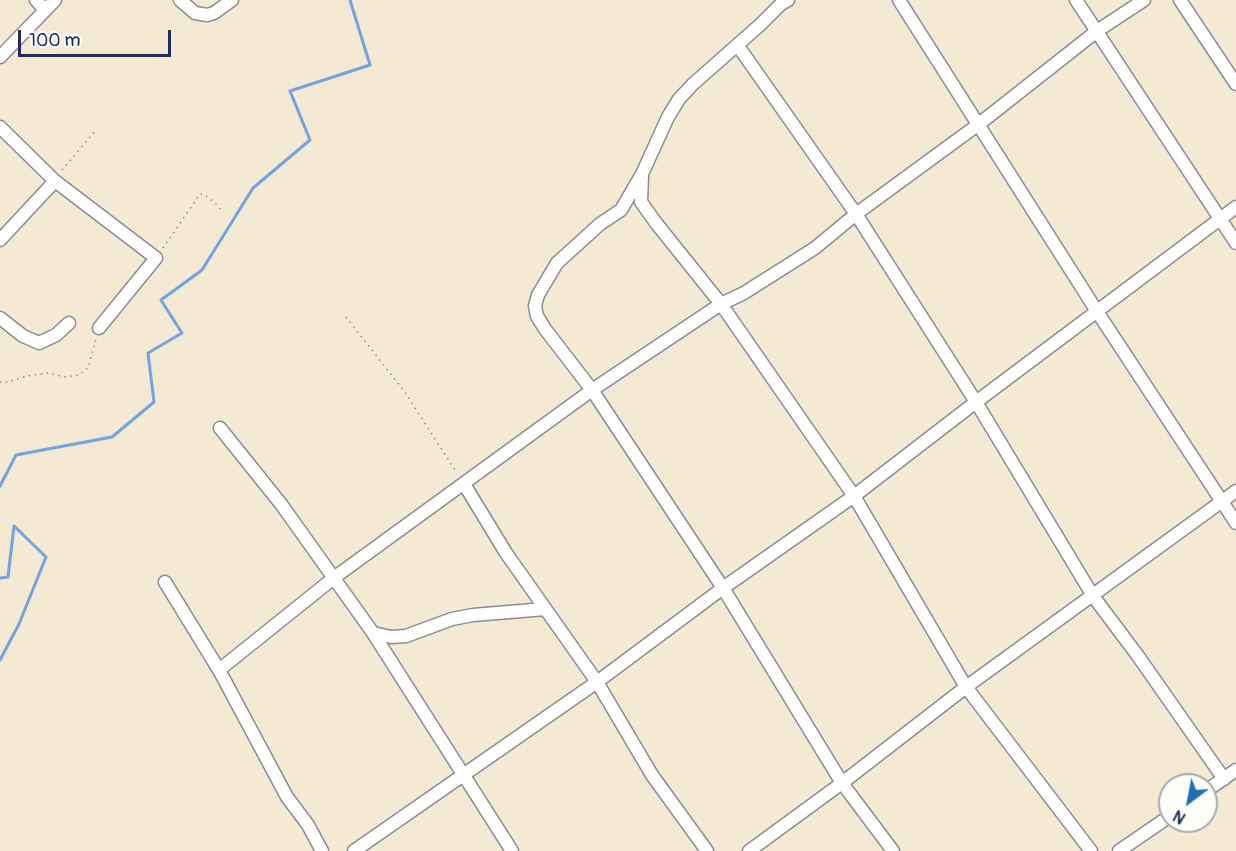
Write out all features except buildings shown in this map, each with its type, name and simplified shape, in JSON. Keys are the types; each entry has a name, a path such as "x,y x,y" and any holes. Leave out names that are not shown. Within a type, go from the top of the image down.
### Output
{"street":[{"path":"36,0 45,10"},
{"path":"0,57 55,0"},
{"path":"180,0 189,9 201,15 213,13 232,0"},
{"path":"788,0 679,99 668,117 642,174 621,210 600,224 557,263 538,295 535,306 544,329 592,390 723,588 843,783 893,851"},
{"path":"899,0 1098,313 1236,523"},
{"path":"1076,0 1236,243"},
{"path":"219,670 335,577 592,390 721,304 744,293 815,249 856,214 979,124 1097,31 1144,0"},
{"path":"1180,0 1236,84"},
{"path":"738,46 856,214 976,402 1093,596 1224,779"},
{"path":"0,127 55,181 156,258 99,328"},
{"path":"642,174 641,202 721,304 854,496 966,687 1091,851"},
{"path":"0,240 55,181"},
{"path":"354,851 597,682 723,588 854,496 1236,207"},
{"path":"0,318 23,336 39,343 56,335 69,323"},
{"path":"220,428 272,492 335,577 512,851"},
{"path":"464,484 507,553 597,682 652,775 707,851"},
{"path":"749,851 843,783 966,687 1223,503 1236,491"},
{"path":"165,582 219,670 282,788 308,825 322,851"},
{"path":"373,633 391,637 406,636 452,619 545,609"},
{"path":"1218,783 1236,770"},
{"path":"1119,851 1158,824"}],"path":[{"path":"55,181 96,130"},
{"path":"156,258 200,194 210,199 223,212"},
{"path":"346,316 404,391 464,484"},
{"path":"0,382 47,373 66,376 79,375 88,368 99,328"}],"waterway":[{"path":"0,486 16,455 112,437 154,402 148,353 182,333 161,300 202,270 253,188 310,140 290,91 370,65 350,0"},
{"path":"0,578 8,577 14,526 46,557 19,624 0,660"}]}
